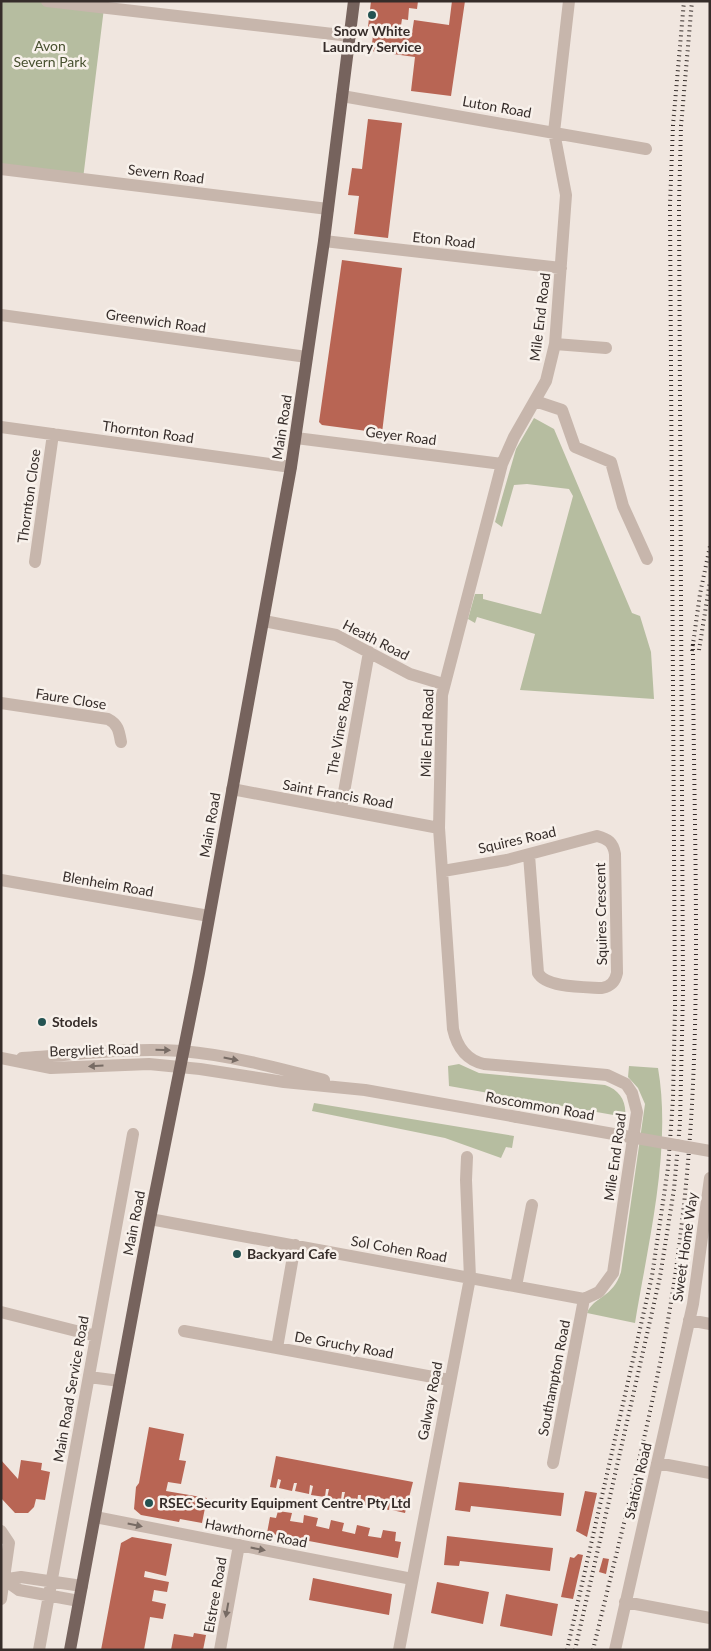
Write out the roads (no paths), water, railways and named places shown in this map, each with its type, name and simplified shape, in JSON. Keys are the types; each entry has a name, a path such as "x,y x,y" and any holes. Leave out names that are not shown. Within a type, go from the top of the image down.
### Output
{"main road":[{"name":"Main Road","path":"70,1650 150,1219 209,916 296,438 324,241 354,1"}],"street":[{"path":"47,1 350,36"},
{"name":"Mile End Road","path":"570,1 554,132 566,196 555,344 546,381 514,437 502,464 443,684 440,828 453,1029 462,1051 476,1062 484,1064 607,1074 626,1084 636,1102 637,1112 613,1273 599,1292 584,1299"},
{"name":"Luton Road","path":"342,96 646,149"},
{"name":"Severn Road","path":"1,169 328,209"},
{"name":"Eton Road","path":"324,241 561,268"},
{"name":"Greenwich Road","path":"1,315 307,358"},
{"path":"555,344 606,348"},
{"path":"535,401 562,410 573,443 579,450 611,462 624,506 646,559"},
{"name":"Thornton Road","path":"1,427 291,467"},
{"name":"Thornton Close","path":"35,562 53,434"},
{"name":"Geyer Road","path":"296,438 502,464"},
{"name":"Heath Road","path":"264,621 336,636 419,678 443,684"},
{"name":"The Vines Road","path":"341,809 370,652"},
{"name":"Faure Close","path":"1,703 108,719 115,722 119,729 121,742"},
{"name":"Saint Francis Road","path":"232,789 440,828"},
{"name":"Squires Road","path":"443,871 528,855 597,836"},
{"name":"Squires Crescent","path":"528,855 538,973 540,977 551,983 608,987 615,979 617,973 616,854 614,845 607,838 597,836"},
{"name":"Blenheim Road","path":"1,880 209,916"},
{"name":"Bergvliet Road","path":"5,1058 124,1051 182,1051"},
{"name":"Roscommon Road","path":"182,1051 286,1070 365,1090"},
{"name":"Bergvliet Road","path":"5,1058 51,1068 149,1064 180,1067"},
{"name":"Roscommon Road","path":"180,1067 365,1090 710,1152"},
{"name":"Main Road Service Road","path":"38,1650 132,1134"},
{"name":"Galway Road","path":"399,1650 470,1278 466,1180 467,1157"},
{"name":"Sweet Home Way","path":"689,1320 710,1178"},
{"path":"516,1286 532,1205"},
{"name":"Sol Cohen Road","path":"150,1219 584,1299"},
{"name":"De Gruchy Road","path":"295,1245 277,1348 450,1380"},
{"name":"Southampton Road","path":"553,1463 584,1299"},
{"path":"1,1312 96,1336"},
{"path":"689,1320 710,1324"},
{"name":"Station Road","path":"615,1650 689,1320"},
{"path":"184,1331 277,1348"},
{"path":"88,1377 120,1381"},
{"path":"657,1463 710,1473"},
{"name":"Hawthorne Road","path":"95,1516 412,1579"},
{"path":"1,1531 9,1543 1,1599"},
{"name":"Elstree Road","path":"220,1650 239,1545"},
{"path":"3,1580 21,1577 82,1586"},
{"path":"3,1580 19,1590 80,1601"},
{"path":"626,1602 710,1618"}],"railway":[{"path":"567,1650 652,1276 668,1168 673,1099 675,1009 670,205 673,125 684,1"},
{"path":"575,1650 660,1277 674,1189 680,1123 683,991 679,204 681,126 692,1"},
{"path":"692,651 700,594 710,546"},
{"path":"699,650 710,581"},
{"path":"593,1650 655,1389 674,1283 681,1230 693,1084 695,1011 696,864 693,644"}],"place":[{"name":"Snow White Laundry Service","path":"372,15"},
{"name":"Stodels","path":"42,1022"},
{"name":"Backyard Cafe","path":"237,1254"},
{"name":"RSEC Security Equipment Centre Pty Ltd","path":"149,1503"}],"park label":[{"name":"Avon Severn Park","path":"50,54"}]}
